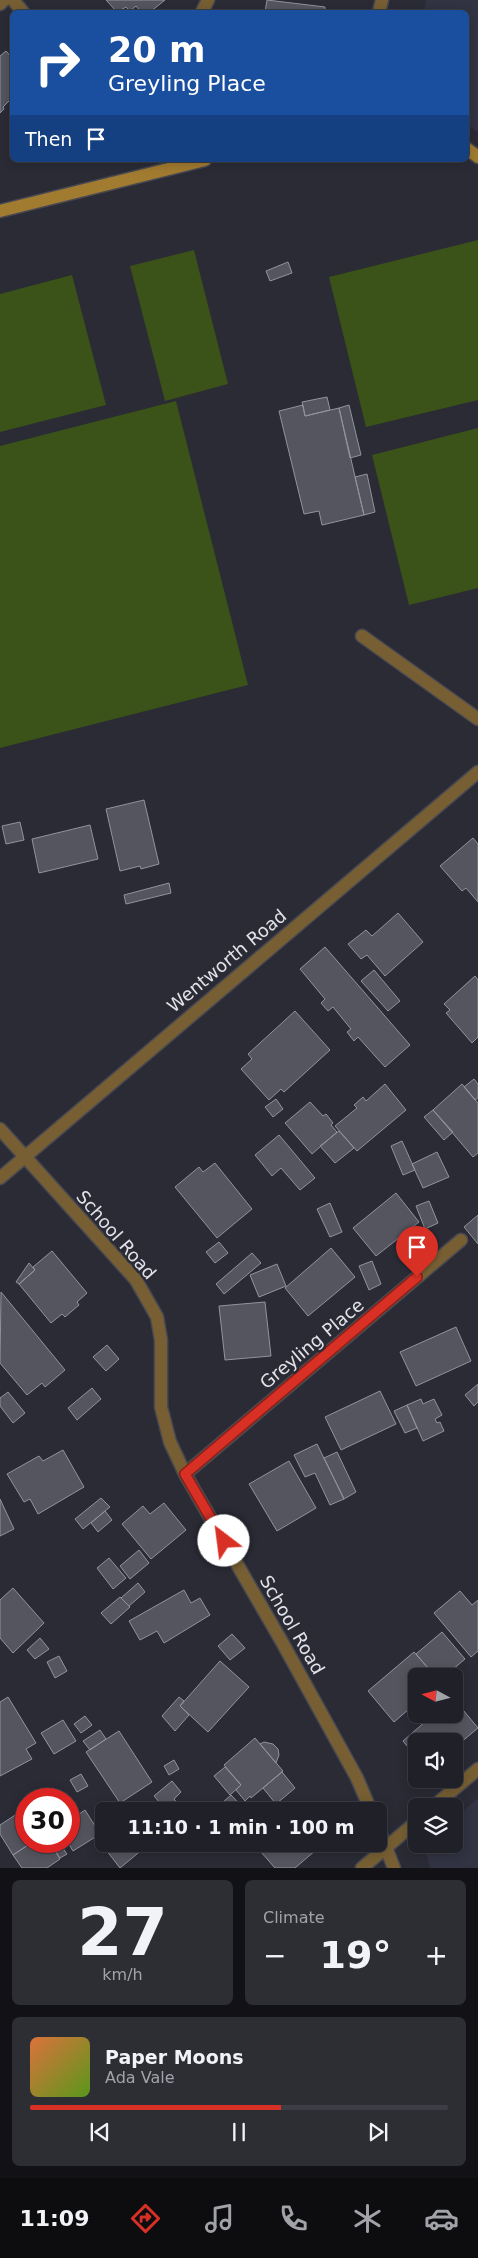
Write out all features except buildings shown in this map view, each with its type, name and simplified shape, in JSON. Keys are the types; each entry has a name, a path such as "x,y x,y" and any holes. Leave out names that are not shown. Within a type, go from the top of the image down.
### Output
{"street":[{"path":"0,4 4,0"},
{"path":"13,0 21,10"},
{"path":"0,211 197,162"},
{"path":"362,636 478,719"},
{"name":"Wentworth Road","path":"0,1178 478,772"},
{"name":"School Road","path":"0,1129 136,1280 157,1317 161,1340 161,1407 170,1442 185,1474 282,1642 357,1778 367,1802"},
{"name":"Greyling Place","path":"185,1474 460,1240"},
{"path":"444,1798 478,1769"},
{"path":"387,1847 408,1829"},
{"path":"387,1850 394,1868"},
{"path":"362,1868 381,1852"}],"shaded area":[{"path":"426,0 478,0 478,132 469,126 469,10 424,10"},
{"path":"478,1798 478,1868 430,1868 426,1853 463,1853 463,1811"}],"green space":[{"path":"478,240 478,400 366,427 329,277"},
{"path":"194,250 228,384 165,401 130,266"},
{"path":"72,275 106,405 0,432 0,294"},
{"path":"176,401 248,685 0,748 0,446"},
{"path":"478,428 478,588 409,605 372,455"}],"route":[{"path":"224,1541 185,1474 417,1277"}]}
